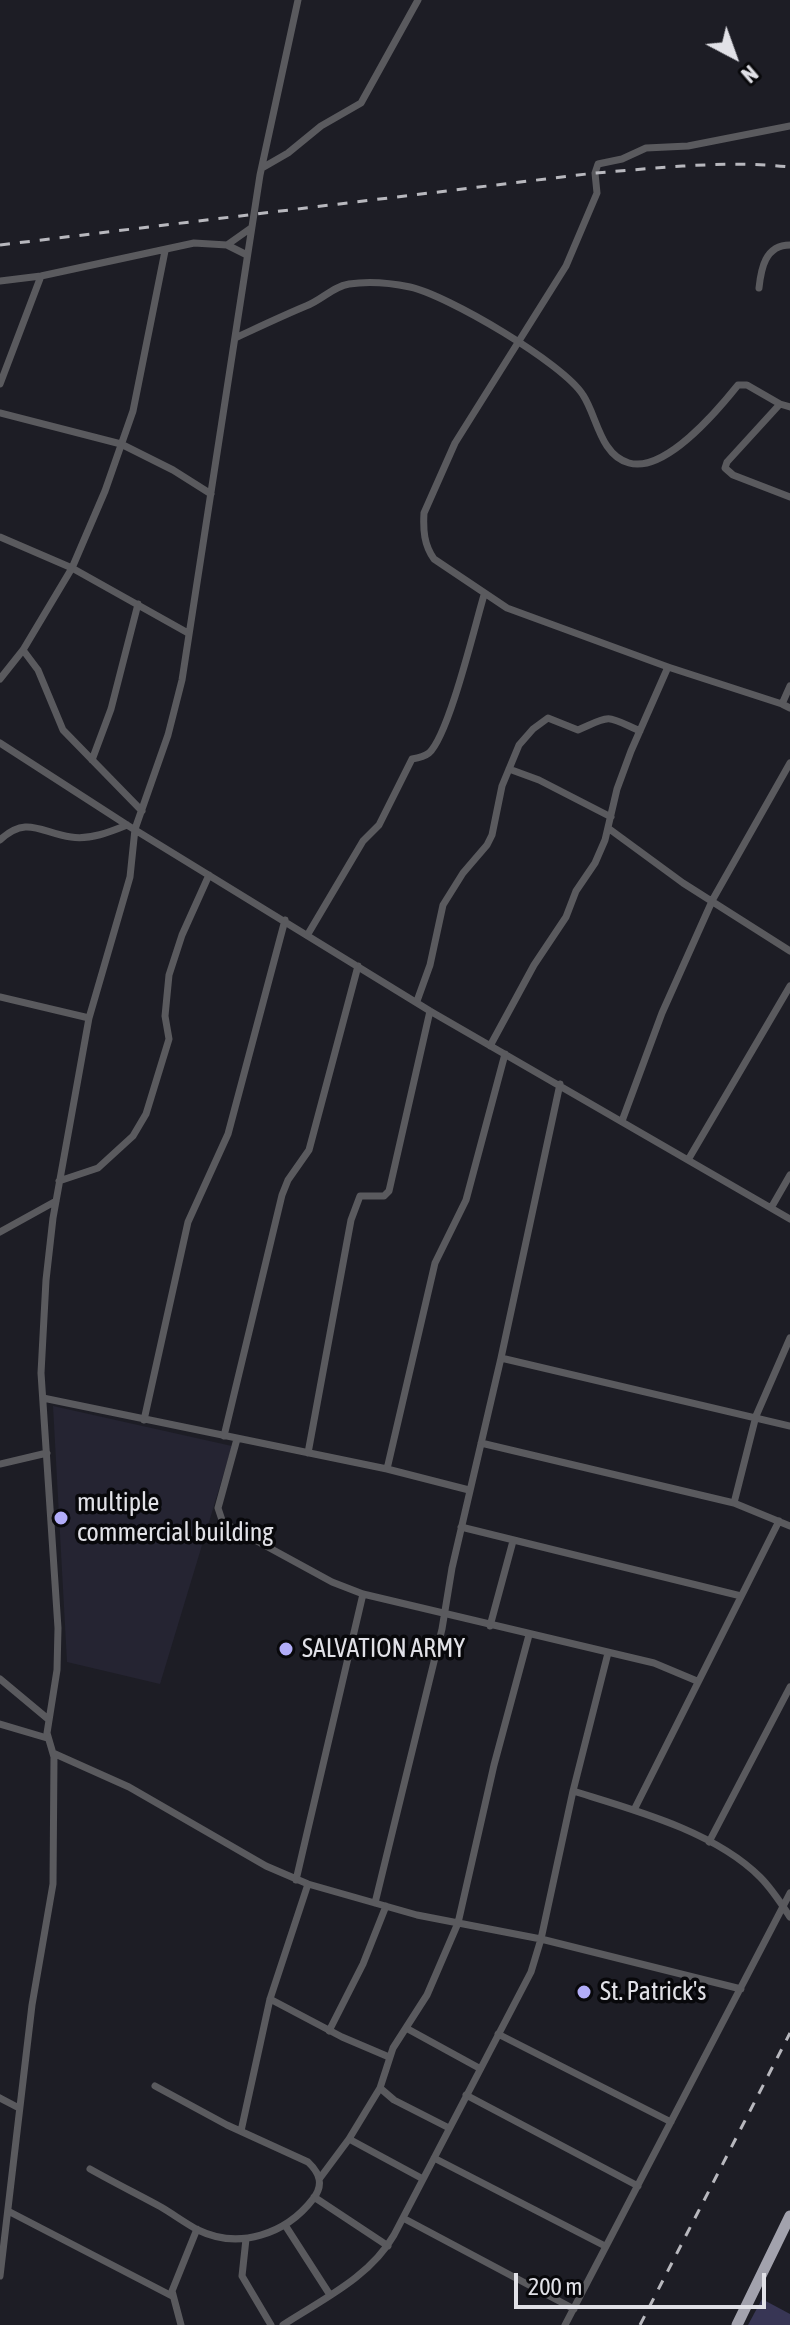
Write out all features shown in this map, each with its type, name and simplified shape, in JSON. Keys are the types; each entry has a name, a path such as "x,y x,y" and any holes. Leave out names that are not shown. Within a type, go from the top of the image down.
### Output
{"highway":[{"path":"737,2325 790,2216"}],"street":[{"path":"0,2276 35,1982 53,1884 53,1753 47,1738 57,1670 58,1628 41,1343 56,1201 89,1018 126,891 131,827 142,811 168,735 182,680 251,228 298,0"},
{"path":"262,168 288,153 321,126 361,103 418,0"},
{"path":"790,126 688,146 646,148 622,159 598,164 595,173 597,193 566,266 455,443 424,513 425,540 434,559 507,608 786,706 790,686"},
{"path":"227,245 251,228"},
{"path":"0,281 41,276 194,243 227,245 247,255"},
{"path":"759,288 765,259 777,248 790,245"},
{"path":"0,679 23,650 72,568 121,444 133,411 165,251"},
{"path":"0,384 41,276"},
{"path":"235,338 279,315 307,306 336,287 365,283 412,287 519,341 578,388 608,447 619,459 630,464 654,461 706,424 738,385 747,385 790,407"},
{"path":"780,404 725,468 733,475 790,497"},
{"path":"0,413 121,444 173,470 211,494"},
{"path":"0,537 72,568 188,633"},
{"path":"308,934 363,841 379,825 412,759 422,757 434,746 465,665 484,595"},
{"path":"92,760 111,709 138,604"},
{"path":"23,650 38,670 63,730 142,811"},
{"path":"490,1046 534,965 566,917 576,891 595,863 608,828 617,789 668,667"},
{"path":"417,1001 430,965 443,905 463,873 487,845 509,769 526,735 548,718 578,730 598,719 608,718 640,731"},
{"path":"0,743 430,1011 790,1219"},
{"path":"622,1121 658,1022 713,899 790,763"},
{"path":"509,769 539,780 611,817"},
{"path":"0,840 9,832 23,827 74,838 131,827"},
{"path":"608,828 683,883 713,899 790,951"},
{"path":"59,1181 98,1168 133,1136 146,1114 169,1039 165,1016 169,975 182,935 209,875"},
{"path":"144,1420 188,1222 228,1134 285,920"},
{"path":"224,1436 282,1195 288,1180 309,1150 358,966"},
{"path":"688,1160 790,986"},
{"path":"0,997 89,1018"},
{"path":"308,1453 351,1220 360,1197 384,1196 389,1191 430,1011"},
{"path":"387,1469 435,1263 466,1200 505,1054"},
{"path":"375,1903 445,1615 469,1490 560,1084"},
{"path":"771,1208 790,1175"},
{"path":"0,1232 56,1201"},
{"path":"734,1503 756,1416 790,1338"},
{"path":"501,1358 790,1426"},
{"path":"43,1398 387,1469 469,1490"},
{"path":"237,1439 218,1508 222,1520 332,1582 363,1594 445,1615 654,1663 697,1681"},
{"path":"481,1443 734,1503 790,1526"},
{"path":"0,1464 47,1453"},
{"path":"634,1810 779,1521"},
{"path":"461,1527 741,1596"},
{"path":"490,1626 513,1541"},
{"path":"296,1880 363,1594"},
{"path":"90,2169 217,2237 246,2239 272,2232 285,2225 314,2197 320,2178 349,2139 380,2088 389,2057 427,1995 458,1923 494,1765 529,1635"},
{"path":"283,2325 369,2268 388,2246 531,1972 608,1653"},
{"path":"0,1679 48,1719"},
{"path":"709,1842 790,1687"},
{"path":"0,1724 47,1738"},
{"path":"53,1753 129,1787 296,1880 386,1906 541,1939 741,1989"},
{"path":"573,1791 634,1810 709,1842 757,1874 790,1917"},
{"path":"241,2131 270,1999 308,1884"},
{"path":"565,2325 790,1893"},
{"path":"329,2031 363,1964 386,1906"},
{"path":"270,1999 329,2031 389,2057"},
{"path":"406,2028 479,2068"},
{"path":"498,2034 671,2122"},
{"path":"155,2086 308,2162 320,2178"},
{"path":"380,2088 394,2100 449,2128"},
{"path":"466,2095 638,2186"},
{"path":"0,2098 19,2108"},
{"path":"349,2139 423,2179"},
{"path":"434,2158 605,2246"},
{"path":"314,2197 388,2246"},
{"path":"8,2211 172,2296"},
{"path":"403,2218 574,2309"},
{"path":"285,2225 330,2295"},
{"path":"181,2325 172,2296 177,2273 197,2229"},
{"path":"246,2239 242,2276 271,2325"}],"shaded area":[{"path":"53,1406 232,1446 160,1684 67,1662"},
{"path":"762,2299 790,2314 790,2325 748,2325"}],"railway":[{"path":"0,245 595,173 717,165 790,167"},
{"path":"640,2325 790,2033"}],"place":[{"name":"multiple commercial building","path":"61,1518"},
{"name":"SALVATION ARMY","path":"286,1649"},
{"name":"St. Patrick's","path":"584,1992"}]}
